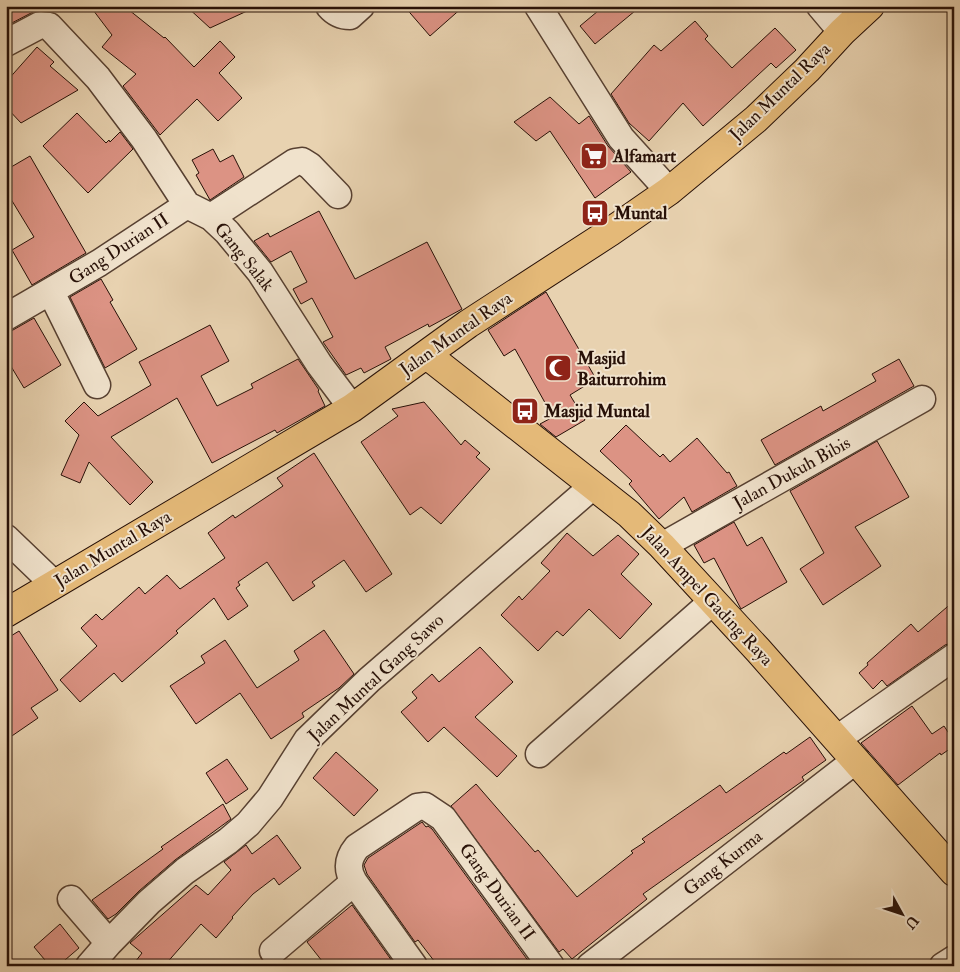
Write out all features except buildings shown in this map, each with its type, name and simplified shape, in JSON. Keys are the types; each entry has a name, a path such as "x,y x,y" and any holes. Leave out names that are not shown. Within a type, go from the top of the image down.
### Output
{"main road":[{"name":"Jalan Muntal Raya","path":"6,613 352,408 468,324 610,232 668,191 756,119 870,6"},
{"name":"Jalan Ampel Gading Raya","path":"427,355 629,514 662,546 856,760 954,872"}],"street":[{"path":"329,6 343,16 350,16 362,6"},
{"path":"538,6 622,138 668,191"},
{"path":"820,6 842,32"},
{"path":"6,43 40,25 49,26 98,78 144,139 187,205"},
{"path":"211,217 295,162 302,162 310,166 338,196"},
{"name":"Gang Salak","path":"187,205 211,217 227,232 260,272 319,364 352,408"},
{"name":"Gang Durian II","path":"6,317 100,263 187,205"},
{"name":"Gang Durian II","path":"50,292 97,385"},
{"name":"Jalan Dukuh Bibis","path":"662,546 922,400"},
{"name":"Jalan Muntal Gang Sawo","path":"89,966 149,902 185,871 228,842 248,824 270,798 307,740 369,680 593,486"},
{"path":"6,538 54,584"},
{"path":"539,754 713,601"},
{"path":"837,739 954,657"},
{"name":"Gang Kurma","path":"590,966 856,760"},
{"name":"Gang Durian II","path":"354,882 350,876 348,865 350,855 357,847 417,807 425,806 443,818 551,966"},
{"path":"273,951 354,882 412,965"},
{"path":"71,899 109,943"},
{"path":"943,966 954,959"}],"place":[{"name":"Alfamart","path":"594,156"},
{"name":"Muntal","path":"595,213"},
{"name":"Masjid Baiturrohim","path":"558,368"},
{"name":"Masjid Muntal","path":"525,411"}]}
